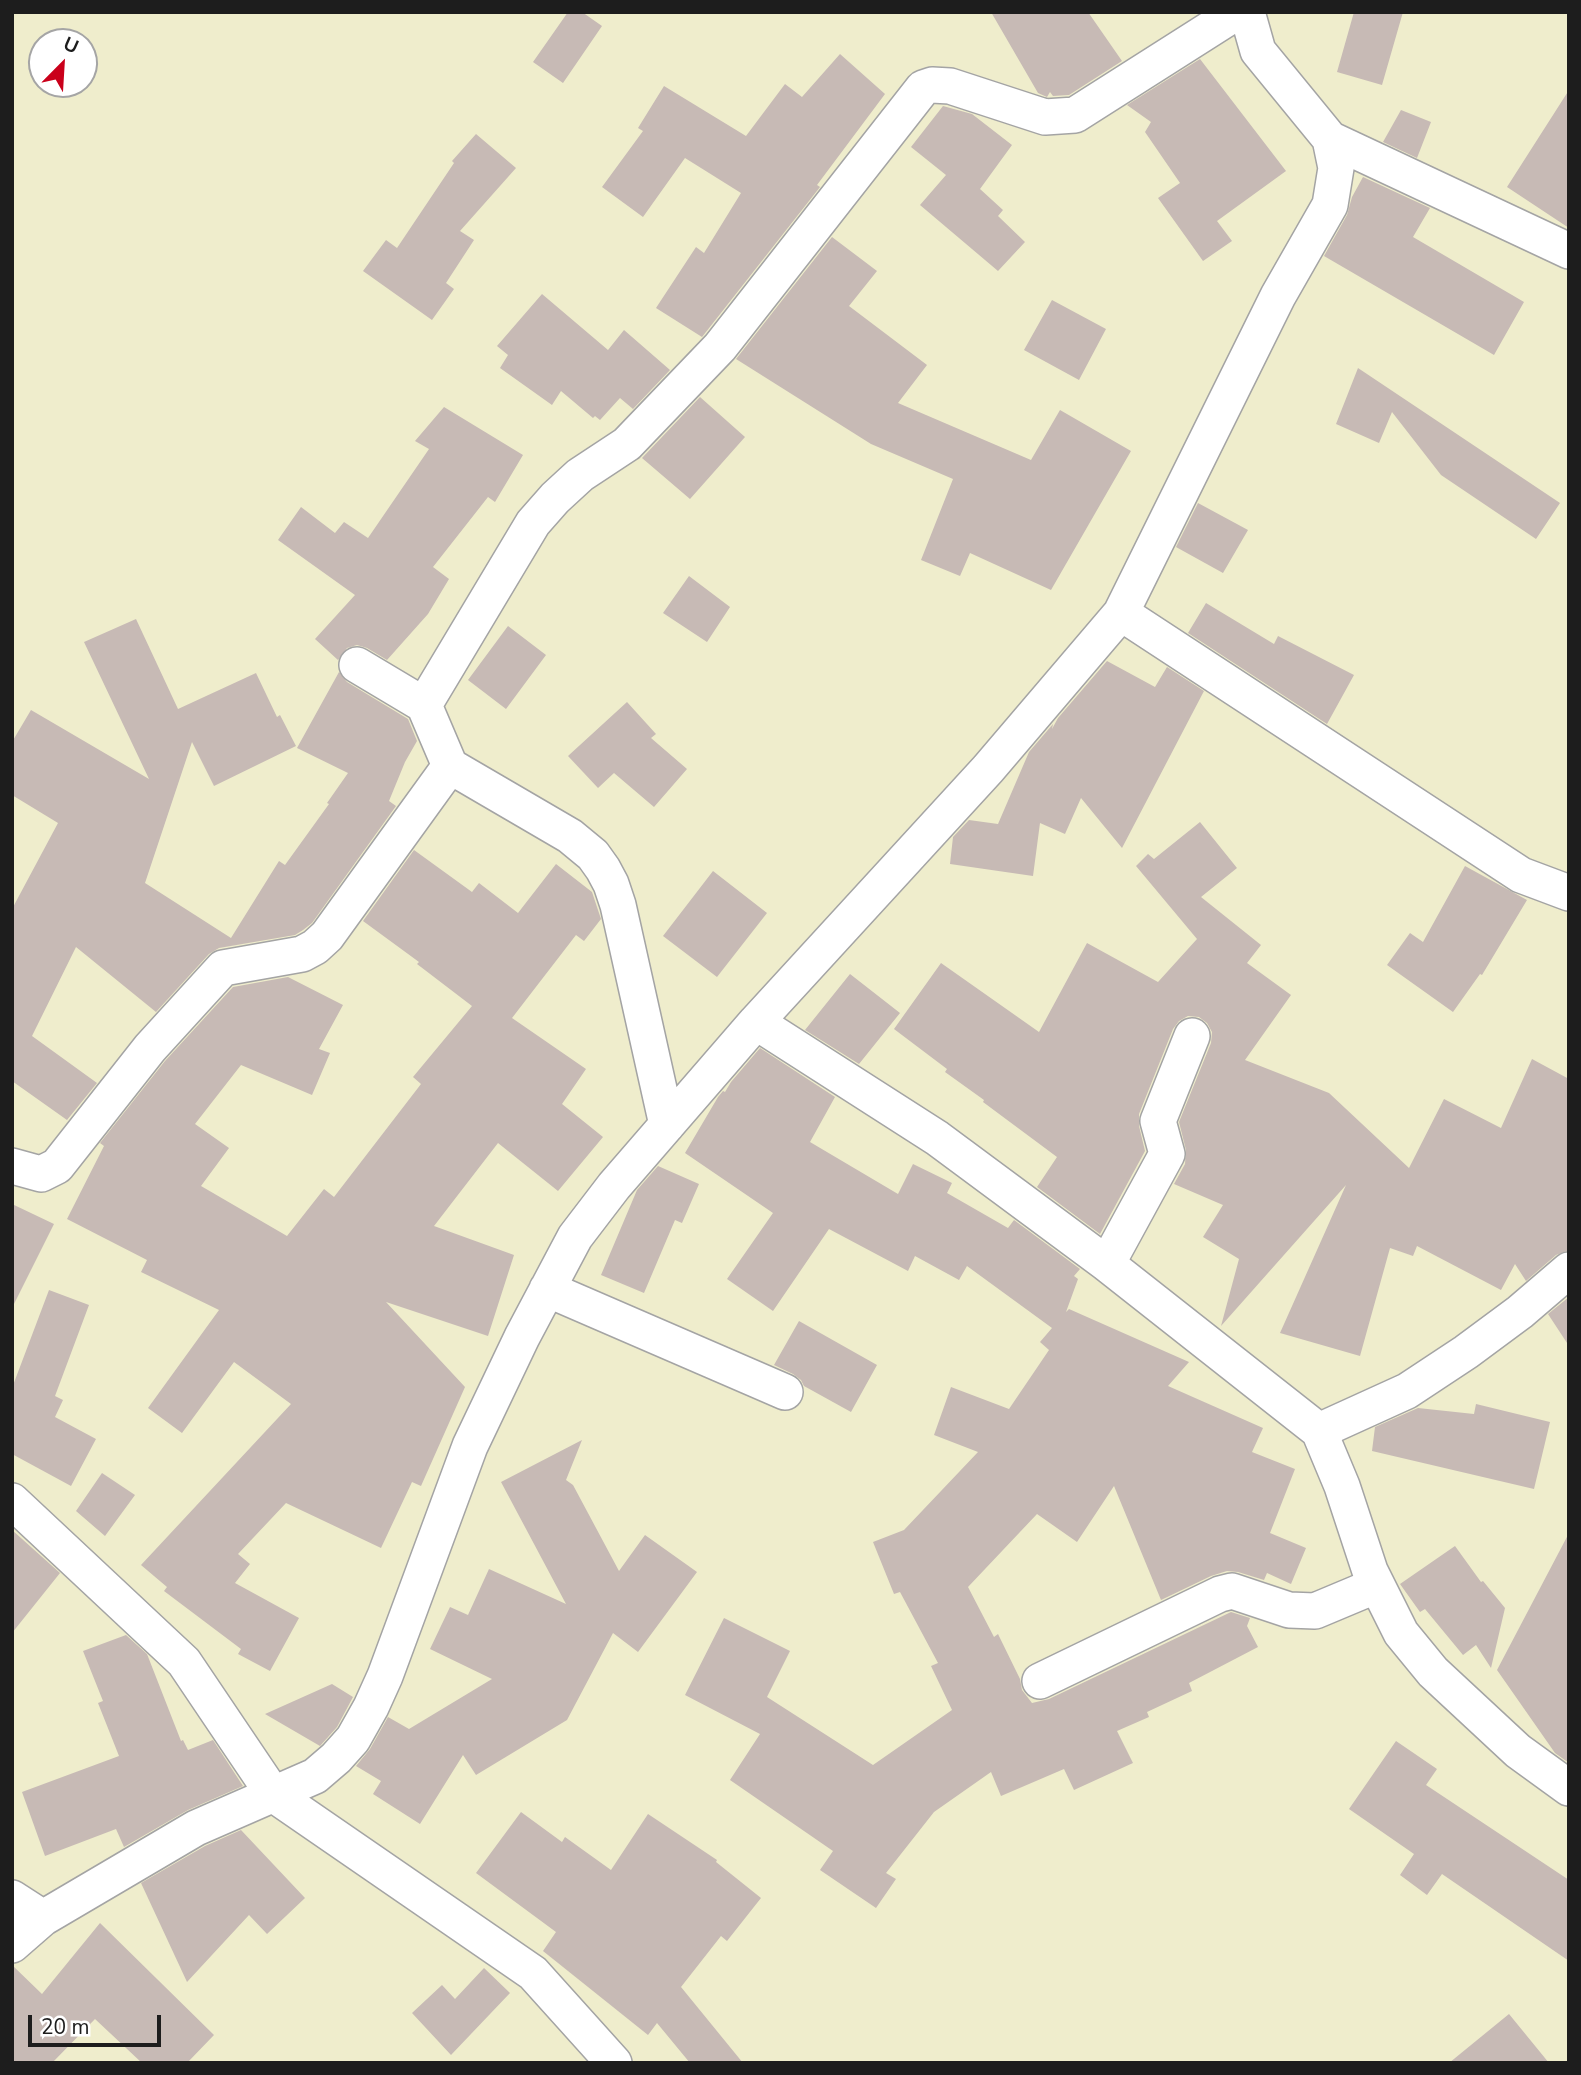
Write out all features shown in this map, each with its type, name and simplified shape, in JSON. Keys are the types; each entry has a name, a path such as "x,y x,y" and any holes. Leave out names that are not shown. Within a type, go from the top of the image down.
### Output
{"street":[{"path":"424,705 533,523 580,475 627,444 720,347 923,88 932,85 950,86 1045,117 1074,115 1237,12"},
{"path":"1247,12 1258,51 1330,139 1566,246"},
{"path":"12,1945 43,1918 196,1828 315,1776 353,1739 385,1676 470,1446 575,1237 614,1186 756,1022 988,769 1121,613 1278,296 1330,205 1336,168 1330,139"},
{"path":"1121,613 1521,875 1569,892"},
{"path":"358,665 424,705 450,766 570,836 593,855 603,869 618,905 667,1125"},
{"path":"12,1166 41,1174 57,1166 150,1048 223,968 302,954 315,947 327,936 450,766"},
{"path":"756,1022 937,1138 1107,1264 1318,1431 1342,1486 1353,1525 1377,1585 1401,1633 1433,1672 1518,1751 1569,1788"},
{"path":"1107,1264 1167,1154 1158,1121 1192,1035"},
{"path":"1318,1431 1407,1391 1520,1312 1569,1270"},
{"path":"547,1289 785,1392"},
{"path":"12,1501 184,1662 273,1794 533,1973 614,2063"},
{"path":"1040,1681 1220,1594 1232,1591 1289,1610 1315,1611 1377,1585"},
{"path":"12,1898 43,1918"}],"shaded area":[{"path":"12,12 1569,12 1569,2063 12,2063"}],"building":[{"path":"568,12 582,12 602,26 563,83 533,62"},
{"path":"991,12 1088,12 1122,61 1069,95 1053,96 1050,92 1047,97 1038,93"},
{"path":"1354,12 1403,12 1382,85 1337,72"},
{"path":"840,54 885,94 817,185 820,187 702,337 656,308 696,247 704,253 741,193 685,158 643,217 602,187 643,131 638,128 664,86 746,136 785,84 802,97"},
{"path":"1200,59 1286,171 1217,221 1232,241 1203,261 1158,198 1180,183 1145,132 1151,122 1127,105"},
{"path":"1569,90 1569,228 1507,187"},
{"path":"943,106 972,114 1012,145 980,189 1003,210 998,216 1025,242 998,271 920,205 946,175 911,147"},
{"path":"1401,110 1431,122 1417,158 1383,142"},
{"path":"476,134 516,168 460,231 474,240 446,283 454,289 432,320 363,271 386,240 397,248 454,163 452,161"},
{"path":"1363,177 1430,208 1413,237 1524,302 1494,355 1324,256 1347,215 1352,197"},
{"path":"832,237 877,271 849,306 927,365 898,403 1031,460 1060,410 1131,451 1051,590 970,553 960,576 921,560 953,479 871,444 736,359"},
{"path":"542,294 608,350 624,330 670,370 633,409 620,398 600,420 595,416 593,418 561,391 552,405 500,368 508,355 497,346"},
{"path":"1052,300 1106,329 1079,380 1024,350"},
{"path":"1358,368 1560,503 1536,539 1441,475 1392,412 1379,443 1336,424"},
{"path":"700,397 745,437 690,499 642,458"},
{"path":"444,407 523,455 495,502 488,497 433,567 449,579 428,614 387,660 357,645 347,648 338,660 315,639 355,595 278,540 301,507 335,533 344,522 368,538 429,449 415,441"},
{"path":"1198,503 1248,530 1223,573 1176,547"},
{"path":"689,576 730,607 707,642 663,613"},
{"path":"1206,603 1274,644 1278,636 1354,675 1327,724 1188,633"},
{"path":"136,619 178,709 256,673 277,717 280,715 296,746 214,786 192,742 145,883 231,938 279,861 285,865 348,773 297,748 339,672 347,682 408,719 417,741 389,801 396,806 312,923 295,935 219,948 209,954 156,1012 76,947 32,1036 97,1083 67,1120 12,1081 12,909 58,823 12,795 12,742 31,710 149,779 84,642"},
{"path":"508,626 546,655 506,709 468,680"},
{"path":"1107,661 1155,687 1167,667 1204,691 1122,848 1081,798 1065,834 1040,823 1033,876 950,864 953,837 969,820 998,824 1029,752 1053,724 1052,729 1058,718"},
{"path":"627,702 656,734 651,738 687,769 654,807 614,773 598,788 568,756"},
{"path":"1200,822 1237,868 1201,897 1261,945 1247,963 1291,995 1245,1060 1329,1093 1409,1168 1444,1099 1501,1128 1532,1059 1569,1079 1569,1250 1556,1255 1526,1281 1515,1264 1501,1290 1417,1246 1413,1256 1390,1248 1360,1356 1280,1333 1346,1185 1221,1326 1239,1259 1203,1237 1223,1205 1174,1184 1185,1164 1186,1150 1179,1122 1211,1043 1212,1032 1207,1023 1199,1017 1188,1016 1179,1021 1173,1029 1139,1114 1145,1151 1100,1234 1037,1187 1057,1157 983,1102 984,1100 945,1072 947,1069 894,1029 941,963 1039,1032 1087,943 1158,982 1197,939 1136,866 1148,854 1154,859"},
{"path":"414,850 472,892 479,883 518,913 556,864 592,892 601,919 584,941 576,935 512,1018 586,1069 562,1104 603,1137 558,1191 498,1143 434,1226 514,1255 488,1336 386,1302 465,1387 421,1486 412,1482 381,1548 286,1503 238,1554 250,1564 235,1583 299,1618 270,1671 238,1654 241,1649 164,1591 167,1587 141,1565 291,1404 234,1362 182,1433 148,1408 219,1310 141,1272 147,1260 67,1219 104,1146 100,1143 165,1061 233,987 288,977 343,1005 319,1049 330,1053 312,1095 241,1065 195,1124 229,1148 201,1186 287,1236 324,1189 334,1197 421,1084 413,1077 472,1006 417,964 419,962 363,921"},
{"path":"1465,866 1527,900 1482,975 1480,974 1453,1012 1387,965 1410,933 1423,942"},
{"path":"713,871 767,913 717,977 663,936"},
{"path":"850,974 900,1013 859,1064 805,1030"},
{"path":"760,1048 835,1097 810,1142 898,1194 913,1164 952,1183 947,1193 1008,1228 1014,1220 1080,1269 1074,1276 1078,1279 1066,1312 1069,1309 1189,1362 1168,1386 1263,1428 1252,1452 1295,1469 1270,1533 1306,1548 1291,1584 1267,1573 1264,1580 1227,1571 1161,1600 1114,1486 1077,1542 1037,1514 968,1587 994,1637 998,1634 1020,1679 1022,1690 1032,1703 1049,1699 1231,1612 1250,1618 1247,1626 1258,1647 1189,1683 1192,1691 1147,1712 1149,1717 1117,1731 1133,1763 1074,1790 1064,1769 1001,1796 991,1772 934,1812 886,1873 896,1879 876,1908 820,1870 833,1851 730,1780 760,1734 685,1695 724,1618 790,1651 767,1697 873,1765 952,1710 931,1666 938,1663 900,1592 894,1594 873,1542 904,1530 978,1452 934,1435 951,1387 1009,1409 1049,1350 1040,1342 1052,1328 967,1266 959,1280 915,1256 908,1271 829,1229 773,1311 727,1279 773,1213 685,1153 718,1097"},
{"path":"658,1166 699,1184 682,1223 675,1220 644,1293 601,1275 637,1190"},
{"path":"12,1204 54,1224 12,1308"},
{"path":"49,1290 89,1305 55,1396 63,1400 55,1417 96,1439 71,1486 12,1454 12,1388"},
{"path":"1569,1297 1569,1346 1548,1314"},
{"path":"799,1321 877,1365 851,1412 804,1386 793,1374 774,1365"},
{"path":"1476,1404 1550,1422 1534,1489 1372,1451 1375,1427 1418,1408 1474,1414"},
{"path":"582,1440 566,1480 573,1485 619,1571 645,1535 697,1572 638,1652 613,1633 567,1720 476,1775 463,1755 420,1824 373,1794 381,1781 356,1766 370,1749 388,1717 409,1729 492,1679 430,1649 450,1607 468,1615 489,1569 566,1604 501,1482"},
{"path":"102,1473 135,1495 105,1536 76,1511"},
{"path":"12,1530 60,1573 12,1633"},
{"path":"1569,1533 1569,1763 1555,1753 1497,1670"},
{"path":"1455,1546 1481,1582 1483,1581 1505,1608 1491,1668 1476,1645 1463,1655 1425,1609 1420,1612 1400,1584"},
{"path":"126,1635 147,1654 181,1741 183,1740 188,1750 213,1740 243,1786 188,1810 124,1847 116,1829 45,1856 22,1792 119,1756 98,1703 103,1701 83,1651"},
{"path":"332,1684 353,1697 337,1727 320,1746 265,1714"},
{"path":"1396,1741 1437,1769 1426,1785 1569,1880 1569,1961 1442,1874 1427,1895 1400,1875 1414,1854 1349,1809"},
{"path":"521,1812 562,1842 565,1837 611,1870 648,1814 717,1860 716,1862 761,1898 727,1941 721,1936 681,1987 743,2063 690,2063 657,2023 648,2035 543,1951 556,1932 476,1873"},
{"path":"241,1830 305,1898 267,1934 249,1915 187,1982 141,1883 205,1846"},
{"path":"100,1923 214,2035 187,2063 142,2063 95,2019 52,2063 12,2063 12,1965 42,1994"},
{"path":"484,1968 510,1993 451,2055 412,2013 442,1985 455,1999"},
{"path":"1509,2014 1549,2063 1449,2063"}]}
